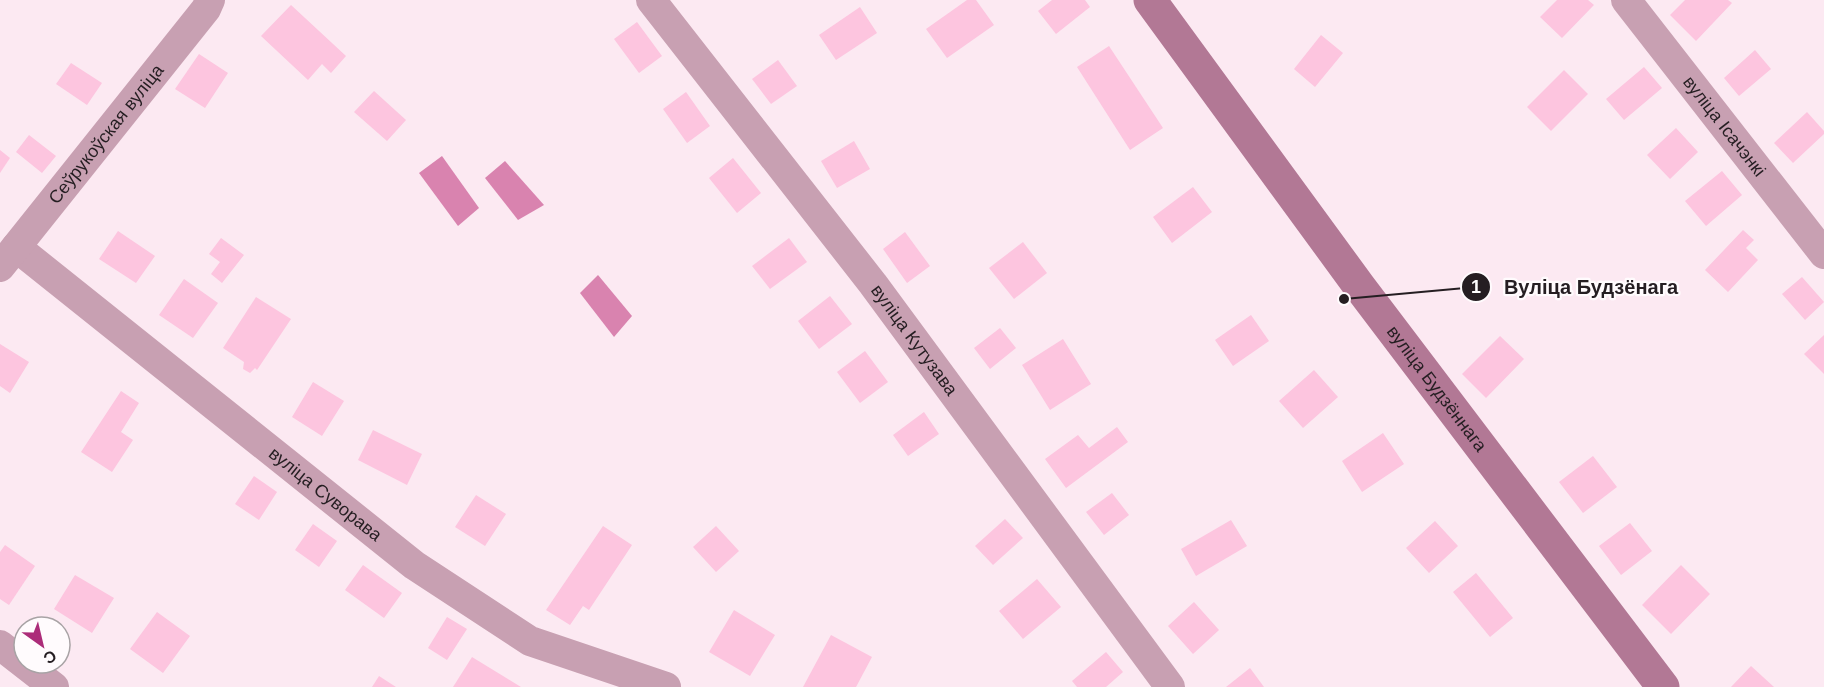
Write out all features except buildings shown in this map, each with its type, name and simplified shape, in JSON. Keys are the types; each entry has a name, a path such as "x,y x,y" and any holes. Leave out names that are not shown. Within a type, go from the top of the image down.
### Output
{"street":[{"name":"Сеўрукоўская вуліца","path":"8,257 206,9 210,0"},
{"name":"вуліца Кутузава","path":"651,0 873,284 1170,687"},
{"name":"вуліца Будзённага","path":"1150,0 1359,286 1663,687"},
{"name":"вуліца Ісачэнкі","path":"1626,0 1824,254"},
{"name":"вуліца Суворава","path":"8,257 414,565 530,641 666,687"},
{"path":"0,645 54,687"}],"shaded area":[{"path":"442,156 479,208 458,226 419,173"},
{"path":"505,161 544,205 518,220 485,178"},
{"path":"598,275 632,316 614,337 580,293"}],"place":[{"name":"Вуліца Будзёнага","path":"1344,299"}]}
